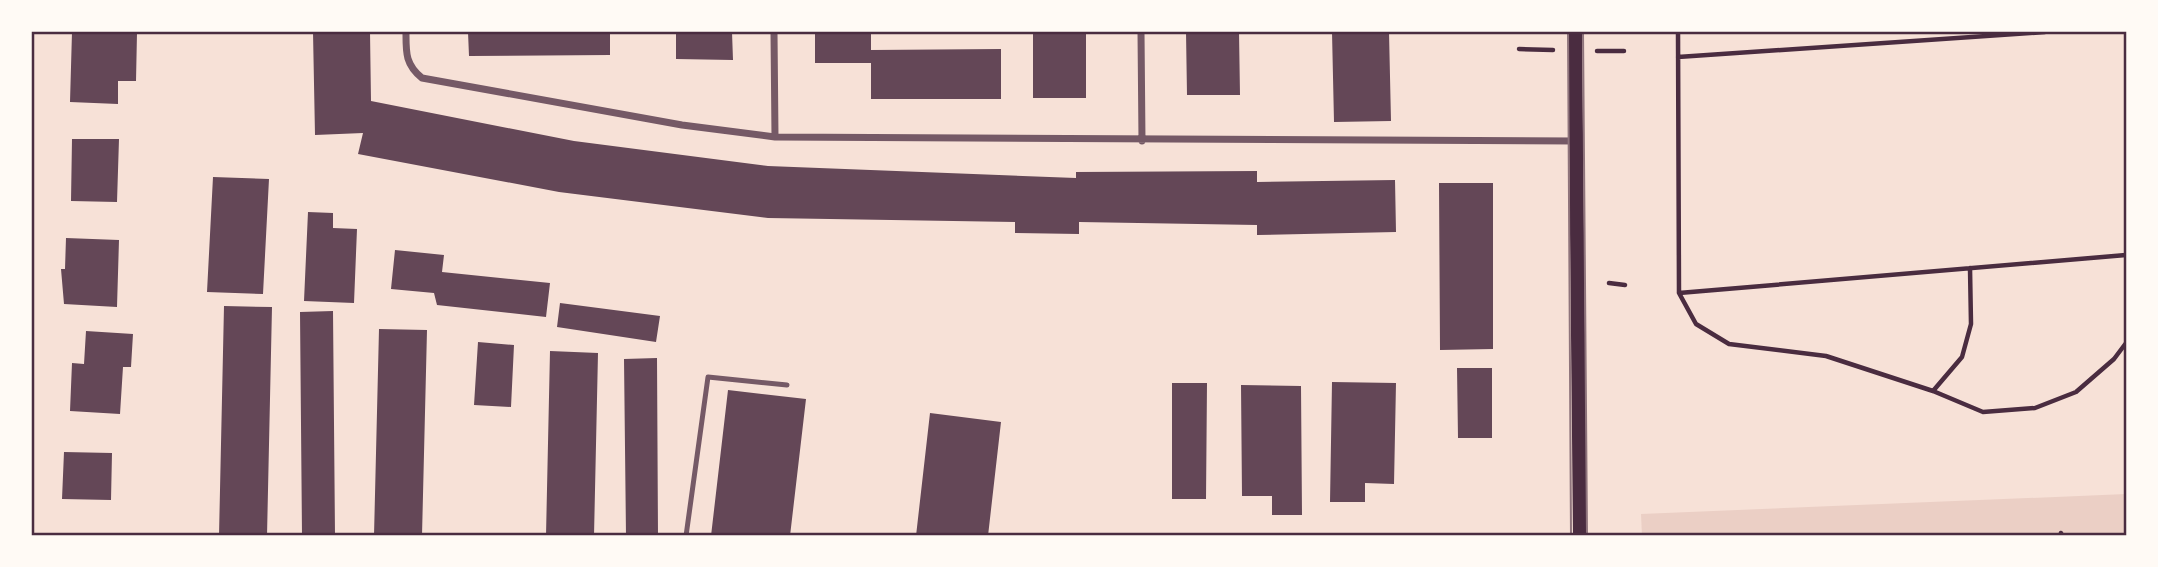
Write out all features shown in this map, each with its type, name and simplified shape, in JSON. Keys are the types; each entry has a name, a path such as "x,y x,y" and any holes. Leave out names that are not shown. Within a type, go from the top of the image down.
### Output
{"main road":[{"path":"1575,32 1580,536"}],"street":[{"path":"405,32 406,58 412,69 422,78 682,125 775,137 1142,141 1576,141"},
{"path":"774,32 775,137"},
{"path":"1141,32 1142,141"}],"lane":[{"path":"686,536 708,377 787,385"}],"path":[{"path":"1678,32 1679,293 1696,324 1729,344 1826,356 1933,391 1983,412 2035,408 2076,392 2114,359 2126,342"},
{"path":"1678,57 2045,32"},
{"path":"1679,293 2126,255"},
{"path":"1933,391 1962,358 1971,324 1970,268"},
{"path":"1609,283 1625,285"}],"shaded area":[{"path":"2126,494 2126,535 1642,536 1641,514"}],"building":[{"path":"72,32 137,33 136,81 118,81 118,104 70,102"},
{"path":"313,32 370,32 371,101 574,141 768,166 1076,178 1076,172 1257,171 1257,182 1395,180 1396,232 1257,235 1257,225 1079,222 1079,234 1015,233 1015,222 768,218 559,192 358,154 363,133 315,135"},
{"path":"468,32 610,32 610,55 469,56"},
{"path":"676,32 732,32 733,60 676,59"},
{"path":"815,32 871,32 871,50 1001,49 1001,99 871,99 871,63 815,63"},
{"path":"1033,32 1086,32 1086,98 1033,98"},
{"path":"1186,32 1239,32 1240,95 1187,95"},
{"path":"1332,32 1389,32 1391,121 1334,122"},
{"path":"72,139 119,139 117,202 71,201"},
{"path":"213,177 269,179 263,294 207,292"},
{"path":"1439,183 1493,183 1493,349 1440,350"},
{"path":"308,212 333,213 333,228 357,229 354,303 304,301"},
{"path":"66,238 119,240 117,307 64,304 61,269 65,269"},
{"path":"395,250 444,255 442,272 550,283 546,317 437,305 434,293 391,289"},
{"path":"560,303 660,316 656,342 557,327"},
{"path":"224,306 272,307 267,536 219,536"},
{"path":"333,311 335,536 302,536 300,312"},
{"path":"379,329 427,330 422,536 374,536"},
{"path":"86,331 133,334 131,367 123,367 120,414 70,411 72,363 84,364"},
{"path":"478,342 514,345 511,407 474,405"},
{"path":"550,351 598,353 594,536 546,536"},
{"path":"657,358 658,536 626,536 624,359"},
{"path":"1457,368 1492,368 1492,438 1458,438"},
{"path":"1332,382 1396,383 1394,484 1365,483 1365,502 1330,502"},
{"path":"1172,383 1207,383 1206,499 1172,499"},
{"path":"1241,385 1301,386 1302,515 1272,515 1272,496 1242,496"},
{"path":"728,390 806,399 790,536 711,536"},
{"path":"930,413 1001,422 988,536 916,536"},
{"path":"64,452 112,453 111,500 62,499"}],"tram line":[{"path":"1568,32 1571,536"},
{"path":"1583,32 1587,536"}]}
